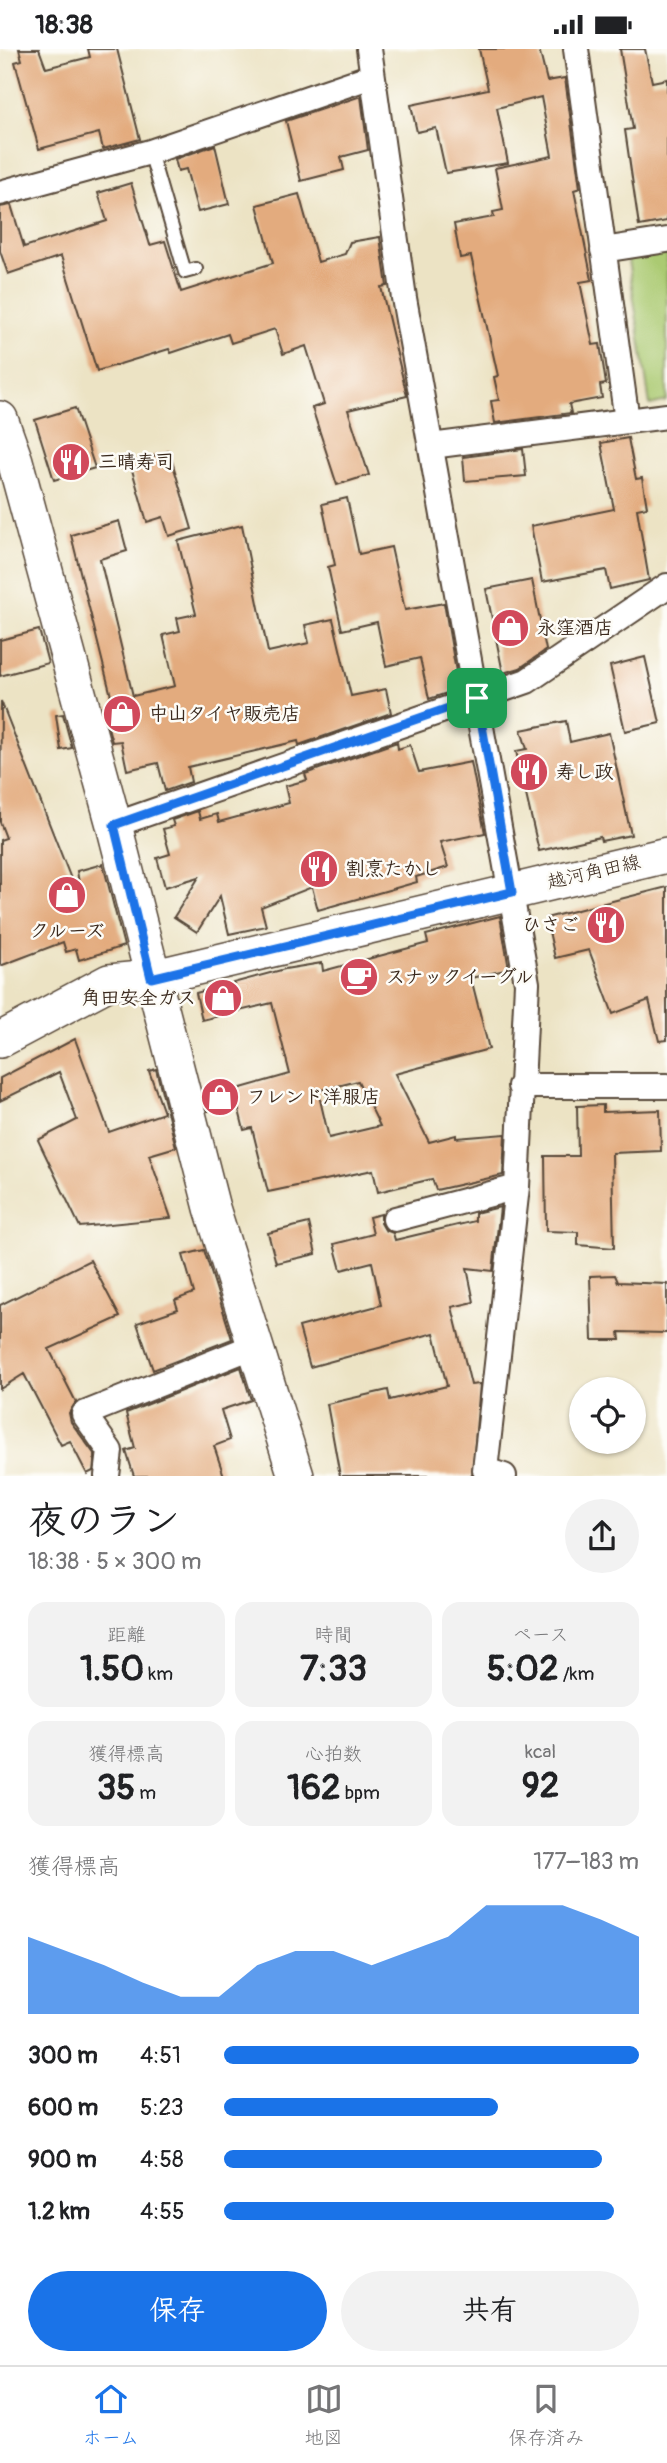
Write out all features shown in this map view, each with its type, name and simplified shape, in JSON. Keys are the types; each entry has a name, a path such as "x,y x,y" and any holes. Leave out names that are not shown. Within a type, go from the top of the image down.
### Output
{"street":[{"path":"369,49 404,299 527,983 517,1187 491,1474"},
{"path":"576,49 627,421"},
{"path":"0,193 150,152 372,76"},
{"path":"603,250 667,240"},
{"path":"431,446 667,416"},
{"path":"0,419 15,461 114,825 212,1208 296,1476"},
{"path":"114,825 527,681 667,586"},
{"name":"越河角田線","path":"0,1040 109,982 151,978 667,855"},
{"path":"520,1086 667,1086"},
{"path":"395,1219 517,1187"},
{"path":"107,1476 110,1451 84,1414 254,1346"}],"lane":[{"path":"150,152 185,272 195,269"}],"green space":[{"path":"667,248 667,401 650,405 627,254"}],"building":[{"path":"19,49 39,49 46,68 90,57 88,49 117,49 140,139 103,149 99,133 39,149 15,62 22,60"},
{"path":"479,49 539,49 547,81 565,78 580,188 574,190 592,280 580,282 593,345 600,344 606,384 600,385 602,398 569,404 571,413 495,423 491,401 499,400 494,377 498,376 471,256 460,258 454,224 494,217 493,212 503,210 495,168 552,156 541,97 497,108 508,163 446,173 436,128 417,132 411,105 488,89"},
{"path":"620,49 645,49 652,82 667,79 667,221 639,226 625,130 633,129"},
{"path":"361,96 368,150 341,157 344,170 301,181 286,121"},
{"path":"215,145 229,204 198,212 186,169 178,171 175,159"},
{"path":"131,183 150,245 165,241 181,292 273,263 257,205 299,194 318,262 345,254 350,242 380,237 387,286 381,287 407,396 348,410 369,475 337,485 312,408 324,404 306,346 283,354 275,329 231,343 228,334 171,353 169,349 97,371 61,256 8,274 0,251 0,207 11,205 24,247 107,221 98,193"},
{"path":"75,408 95,468 54,480 35,420"},
{"path":"628,438 636,479 642,478 647,507 637,509 649,580 610,589 606,570 542,582 531,526 614,509 601,443"},
{"path":"523,449 526,476 465,481 463,457"},
{"path":"169,451 192,529 169,536 163,517 147,522 130,463"},
{"path":"347,498 359,554 391,547 405,610 444,603 459,689 429,699 420,658 386,666 377,622 342,630 328,567 335,565 322,504"},
{"path":"119,521 127,551 100,559 133,696 175,686 163,635 180,631 177,618 196,614 178,541 242,525 268,652 309,643 305,625 333,619 351,696 386,689 391,713 299,745 298,741 188,767 191,782 165,791 158,763 127,770 121,741 112,742 103,709 114,708 71,535"},
{"path":"532,580 546,650 520,668 503,673 486,589"},
{"path":"39,630 48,663 0,676 0,640"},
{"path":"645,657 660,723 625,731 610,666"},
{"path":"1,701 73,884 79,883 77,871 103,864 124,946 79,960 76,949 66,952 63,942 0,966 0,840 6,838 0,822"},
{"path":"63,714 72,748 61,750 56,715"},
{"path":"566,721 570,742 609,733 631,835 601,841 600,837 539,851 516,751 527,749 521,730"},
{"path":"397,742 398,749 410,745 419,772 471,762 485,833 440,842 448,867 416,877 417,882 318,910 312,887 261,907 266,926 229,934 220,896 197,932 174,917 199,877 165,887 157,858 170,854 163,829 174,826 172,820 198,811 200,819 217,814 219,822 289,803 285,786 307,780 305,774"},
{"path":"667,887 667,1040 659,1041 649,1000 613,1014 589,950 555,958 546,918"},
{"path":"500,916 509,969 471,978 489,1049 395,1074 429,1142 456,1135 456,1138 505,1134 503,1175 436,1190 432,1179 378,1192 373,1170 268,1192 252,1128 244,1130 234,1090 290,1074 272,1003 202,1020 196,993 285,969 322,963 323,971 428,943 426,935","holes":["358,1081 380,1126 329,1138 318,1091"]},
{"path":"75,1039 109,1132 164,1113 149,1071 156,1069 176,1147 149,1155 171,1218 80,1227 38,1140 77,1120 59,1072 0,1101 0,1078"},
{"path":"231,1084 236,1104 208,1111 203,1092"},
{"path":"603,1105 603,1112 660,1110 661,1151 612,1153 614,1248 578,1245 578,1232 546,1231 545,1156 578,1156 577,1106"},
{"path":"500,1207 493,1271 467,1268 474,1302 452,1307 471,1385 480,1384 472,1476 340,1476 327,1404 388,1390 390,1400 447,1386 434,1333 310,1367 299,1327 381,1305 372,1262 341,1270 334,1244 373,1234 369,1217 381,1214 381,1223 385,1230 393,1233 395,1240 475,1221 475,1213"},
{"path":"309,1223 316,1254 276,1263 268,1233"},
{"path":"204,1250 232,1339 153,1370 137,1323 178,1309 175,1300 194,1293 183,1255"},
{"path":"90,1260 120,1317 49,1349 76,1402 69,1413 71,1422 95,1455 93,1471 87,1474 70,1441 61,1445 24,1374 0,1389 0,1305"},
{"path":"615,1275 618,1282 667,1284 667,1333 619,1332 620,1340 592,1340 590,1276"},
{"path":"241,1367 251,1400 221,1410 230,1440 214,1446 224,1476 134,1476 126,1451 135,1448 126,1413"}],"place":[{"name":"三晴寿司","path":"71,462"},
{"name":"永窪酒店","path":"510,628"},
{"name":"中山タイヤ販売店","path":"122,714"},
{"name":"寿し政","path":"529,772"},
{"name":"割烹たかし","path":"319,869"},
{"name":"クルーズ","path":"67,895"},
{"name":"ひさご","path":"606,925"},
{"name":"スナックイーグル","path":"359,977"},
{"name":"角田安全ガス","path":"223,998"},
{"name":"フレンド洋服店","path":"220,1097"}],"route":[{"path":"477,698 512,892 151,978 114,825 477,698"}]}
